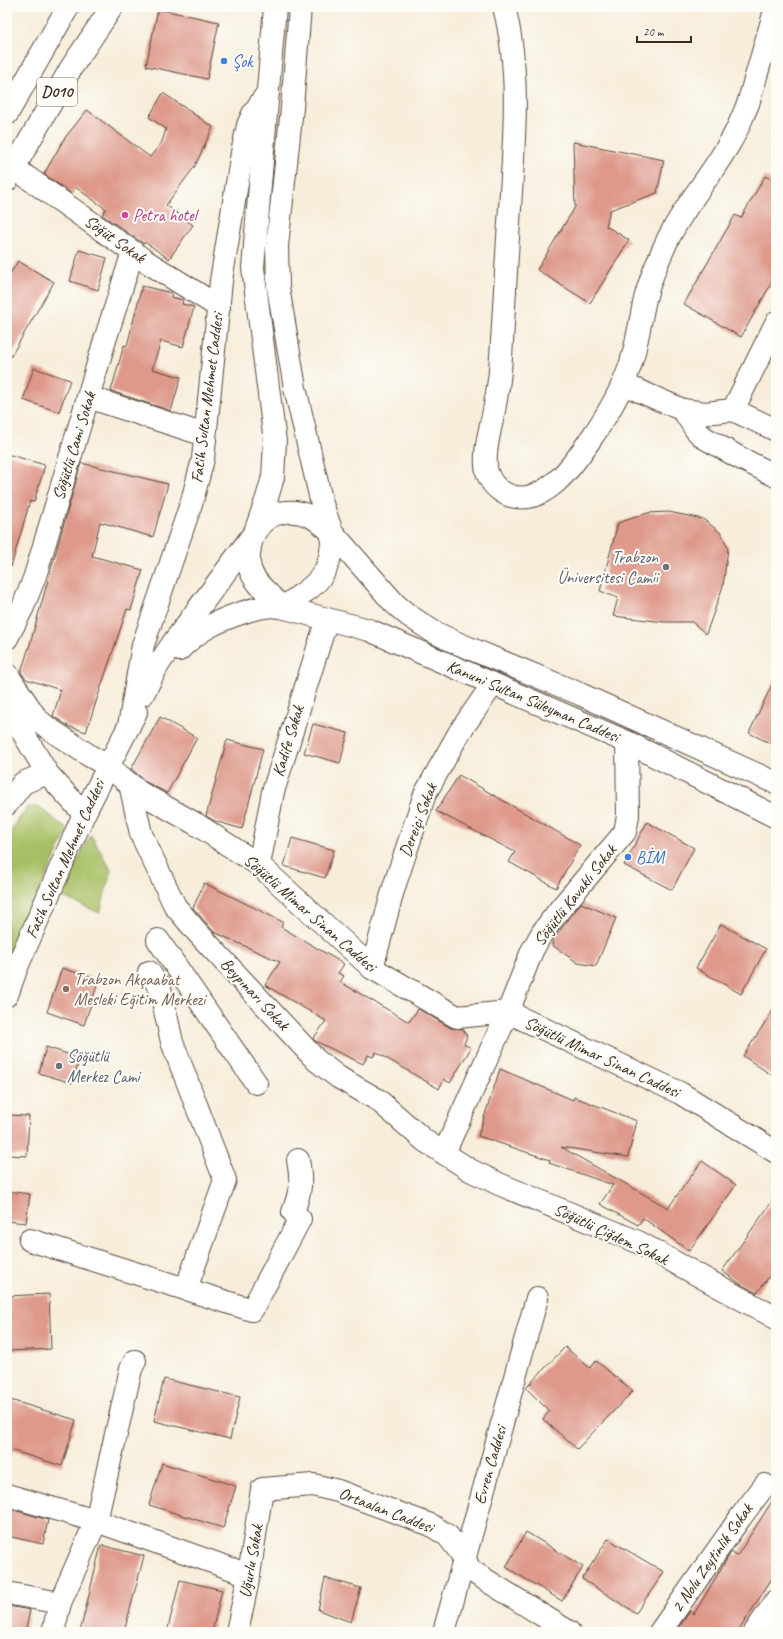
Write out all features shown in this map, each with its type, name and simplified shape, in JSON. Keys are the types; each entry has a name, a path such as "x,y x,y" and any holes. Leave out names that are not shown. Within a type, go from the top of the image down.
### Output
{"main road":[{"name":"D010","path":"7,114 68,7"},
{"name":"D010","path":"10,174 71,68 112,7"},
{"name":"Fatih Sultan Mehmet Caddesi","path":"275,7 253,268 275,442 273,477 249,554 250,568 256,580 281,606"},
{"name":"Fatih Sultan Mehmet Caddesi","path":"143,694 179,649 202,630 217,622 243,612 270,606 281,606 302,594 324,575 331,555 332,532 322,504 297,396 278,287 277,246 292,108 300,7"},
{"path":"504,7 510,30 514,86 512,160 500,373 486,460 488,476 496,487 506,494 518,498 531,497 540,494 567,471 581,454 608,413 623,384 635,348 646,296 668,239 684,211 730,144 742,119 748,104 776,7"},
{"name":"Fatih Sultan Mehmet Caddesi","path":"130,726 143,644 192,501 202,459 206,435 218,307 242,153 248,125 253,114 268,92"},
{"name":"Söğüt Sokak","path":"10,174 218,307"},
{"name":"Söğütlü Cami Sokak","path":"7,638 23,607 35,576 133,252"},
{"path":"734,410 776,323"},
{"path":"623,384 684,410 705,412 734,410 776,430"},
{"path":"88,397 206,435"},
{"path":"684,410 696,430 703,437 776,476"},
{"name":"Fatih Sultan Mehmet Caddesi","path":"7,995 17,967 84,814 130,726 143,694 158,665 173,643 263,520 274,514 296,512 310,516 332,532"},
{"name":"Kanuni Sultan Süleyman Caddesi","path":"332,532 394,603 408,615 432,631 601,704 776,783"},
{"name":"Kanuni Sultan Süleyman Caddesi","path":"281,606 369,630 627,742 776,817"},
{"name":"Kadife Sokak","path":"259,865 273,792 327,619"},
{"name":"Söğütlü Mimar Sinan Caddesi","path":"7,674 37,719 48,728 108,766 139,792 196,824 259,865 372,968 457,1017 508,1012 680,1093 776,1152"},
{"name":"Dereiçi Sokak","path":"372,968 394,887 425,794 459,734 494,684"},
{"path":"7,706 47,773 84,814"},
{"name":"Söğütlü Kavaklı Sokak","path":"444,1153 508,1012 532,951 542,932 625,832 628,816 627,742"},
{"path":"7,804 23,783 47,773"},
{"name":"Beypınarı Sokak","path":"130,784 141,834 175,906 197,932 316,1060 338,1077 378,1100 425,1141 444,1153"},
{"path":"158,940 256,1083"},
{"path":"149,972 160,988 172,1042 225,1180 186,1289"},
{"name":"Söğütlü Çiğdem Sokak","path":"444,1153 470,1170 499,1184 638,1242 776,1318"},
{"path":"30,1240 252,1310 300,1219 293,1212 299,1197 302,1181 298,1160"},
{"name":"Evren Caddesi","path":"444,1632 537,1298"},
{"path":"53,1632 60,1603 96,1521 131,1369 135,1362"},
{"name":"2 Nolu Zeytinlik Sokak","path":"660,1632 765,1485"},
{"name":"Ortaalan Caddesi","path":"262,1489 313,1486 338,1491 431,1525 448,1536 464,1556 470,1570 569,1632"},
{"name":"Uğurlu Sokak","path":"237,1632 249,1575 262,1489"},
{"path":"7,1495 96,1521 249,1575"},
{"path":"7,1593 60,1603"},
{"path":"755,1632 776,1601"},
{"path":"771,1632 776,1625"}],"green space":[{"path":"27,807 40,807 68,830 22,927 7,971 7,837"},
{"path":"91,835 111,870 100,913 58,895"}],"building":[{"path":"158,9 219,22 207,79 146,66"},
{"path":"163,93 213,127 195,166 166,205 193,225 169,259 102,215 106,209 75,187 72,194 44,174 64,139 87,110 150,157 162,142 166,129 149,117"},
{"path":"573,142 664,160 657,193 610,210 606,226 629,240 590,303 537,270 575,207"},
{"path":"765,176 776,182 776,275 741,337 684,304 735,215 741,218"},
{"path":"79,250 107,258 98,290 70,281"},
{"path":"18,261 54,282 7,363 7,279"},
{"path":"142,286 172,293 171,297 183,300 182,304 194,307 183,347 161,341 152,369 181,377 171,411 111,391 124,345 127,346"},
{"path":"34,368 70,380 59,412 23,400"},
{"path":"7,454 45,465 34,502 30,501 11,567 7,566"},
{"path":"81,463 168,484 153,537 100,522 92,556 143,570 131,610 127,609 86,732 68,726 53,716 61,690 26,679 21,672"},
{"name":"Trabzon Üniversitesi Camii","path":"669,512 703,519 721,533 728,548 723,586 706,634 692,622 665,622 613,616 618,598 600,591 618,523 648,513"},
{"path":"776,676 776,746 749,733"},
{"path":"160,717 197,738 167,793 146,782 131,769"},
{"path":"313,724 348,733 340,763 304,753"},
{"path":"227,740 263,749 242,829 215,821 206,816"},
{"path":"459,775 580,845 556,888 509,862 515,852 436,811"},
{"path":"647,822 694,848 672,890 624,865"},
{"path":"292,838 334,850 325,878 284,866"},
{"path":"204,883 283,922 281,927 344,964 338,973 344,976 340,982 409,1022 418,1009 451,1028 463,1029 467,1036 464,1044 471,1048 450,1083 444,1079 439,1089 376,1052 373,1057 368,1055 363,1064 315,1041 313,1039 326,1021 265,985 280,962 214,932 193,908"},
{"path":"581,903 616,918 596,966 578,963 552,945 553,940"},
{"path":"721,924 766,949 741,994 696,968"},
{"path":"62,968 99,980 84,1025 47,1012"},
{"path":"776,1006 776,1078 743,1056"},
{"name":"Söğütlü Merkez Cami","path":"46,1047 80,1058 72,1083 39,1073"},
{"path":"500,1069 573,1100 574,1097 637,1121 628,1157 561,1147 668,1208 702,1161 736,1185 689,1251 643,1218 638,1225 600,1204 613,1185 549,1163 550,1160 478,1136"},
{"path":"7,1115 29,1116 27,1156 7,1155"},
{"path":"7,1191 30,1194 26,1223 7,1221"},
{"path":"776,1196 776,1267 757,1293 742,1285 722,1271"},
{"path":"49,1294 51,1349 9,1351 7,1296"},
{"path":"565,1347 590,1368 596,1361 633,1391 577,1449 543,1419 549,1411 526,1388"},
{"path":"164,1379 240,1397 230,1439 154,1421"},
{"path":"7,1399 76,1420 62,1466 7,1449"},
{"path":"162,1463 236,1486 223,1528 149,1505"},
{"path":"776,1495 776,1572 738,1632 676,1632 690,1611 694,1614 731,1552 737,1556"},
{"path":"7,1508 48,1520 43,1544 7,1536"},
{"path":"526,1532 583,1567 562,1601 506,1567"},
{"path":"608,1539 664,1572 636,1613 582,1579"},
{"path":"101,1545 144,1556 124,1632 80,1632"},
{"path":"325,1578 361,1588 351,1622 318,1610"},
{"path":"180,1580 222,1590 212,1632 167,1632"},
{"path":"7,1606 30,1610 25,1632 7,1632"}],"place":[{"name":"Şok","path":"224,61"},
{"name":"Petra hotel","path":"125,215"},
{"name":"Trabzon Üniversitesi Camii","path":"666,567"},
{"name":"BİM","path":"628,857"},
{"name":"Trabzon Akçaabat Mesleki Eğitim Merkezi","path":"66,989"},
{"name":"Söğütlü Merkez Cami","path":"59,1066"}]}
